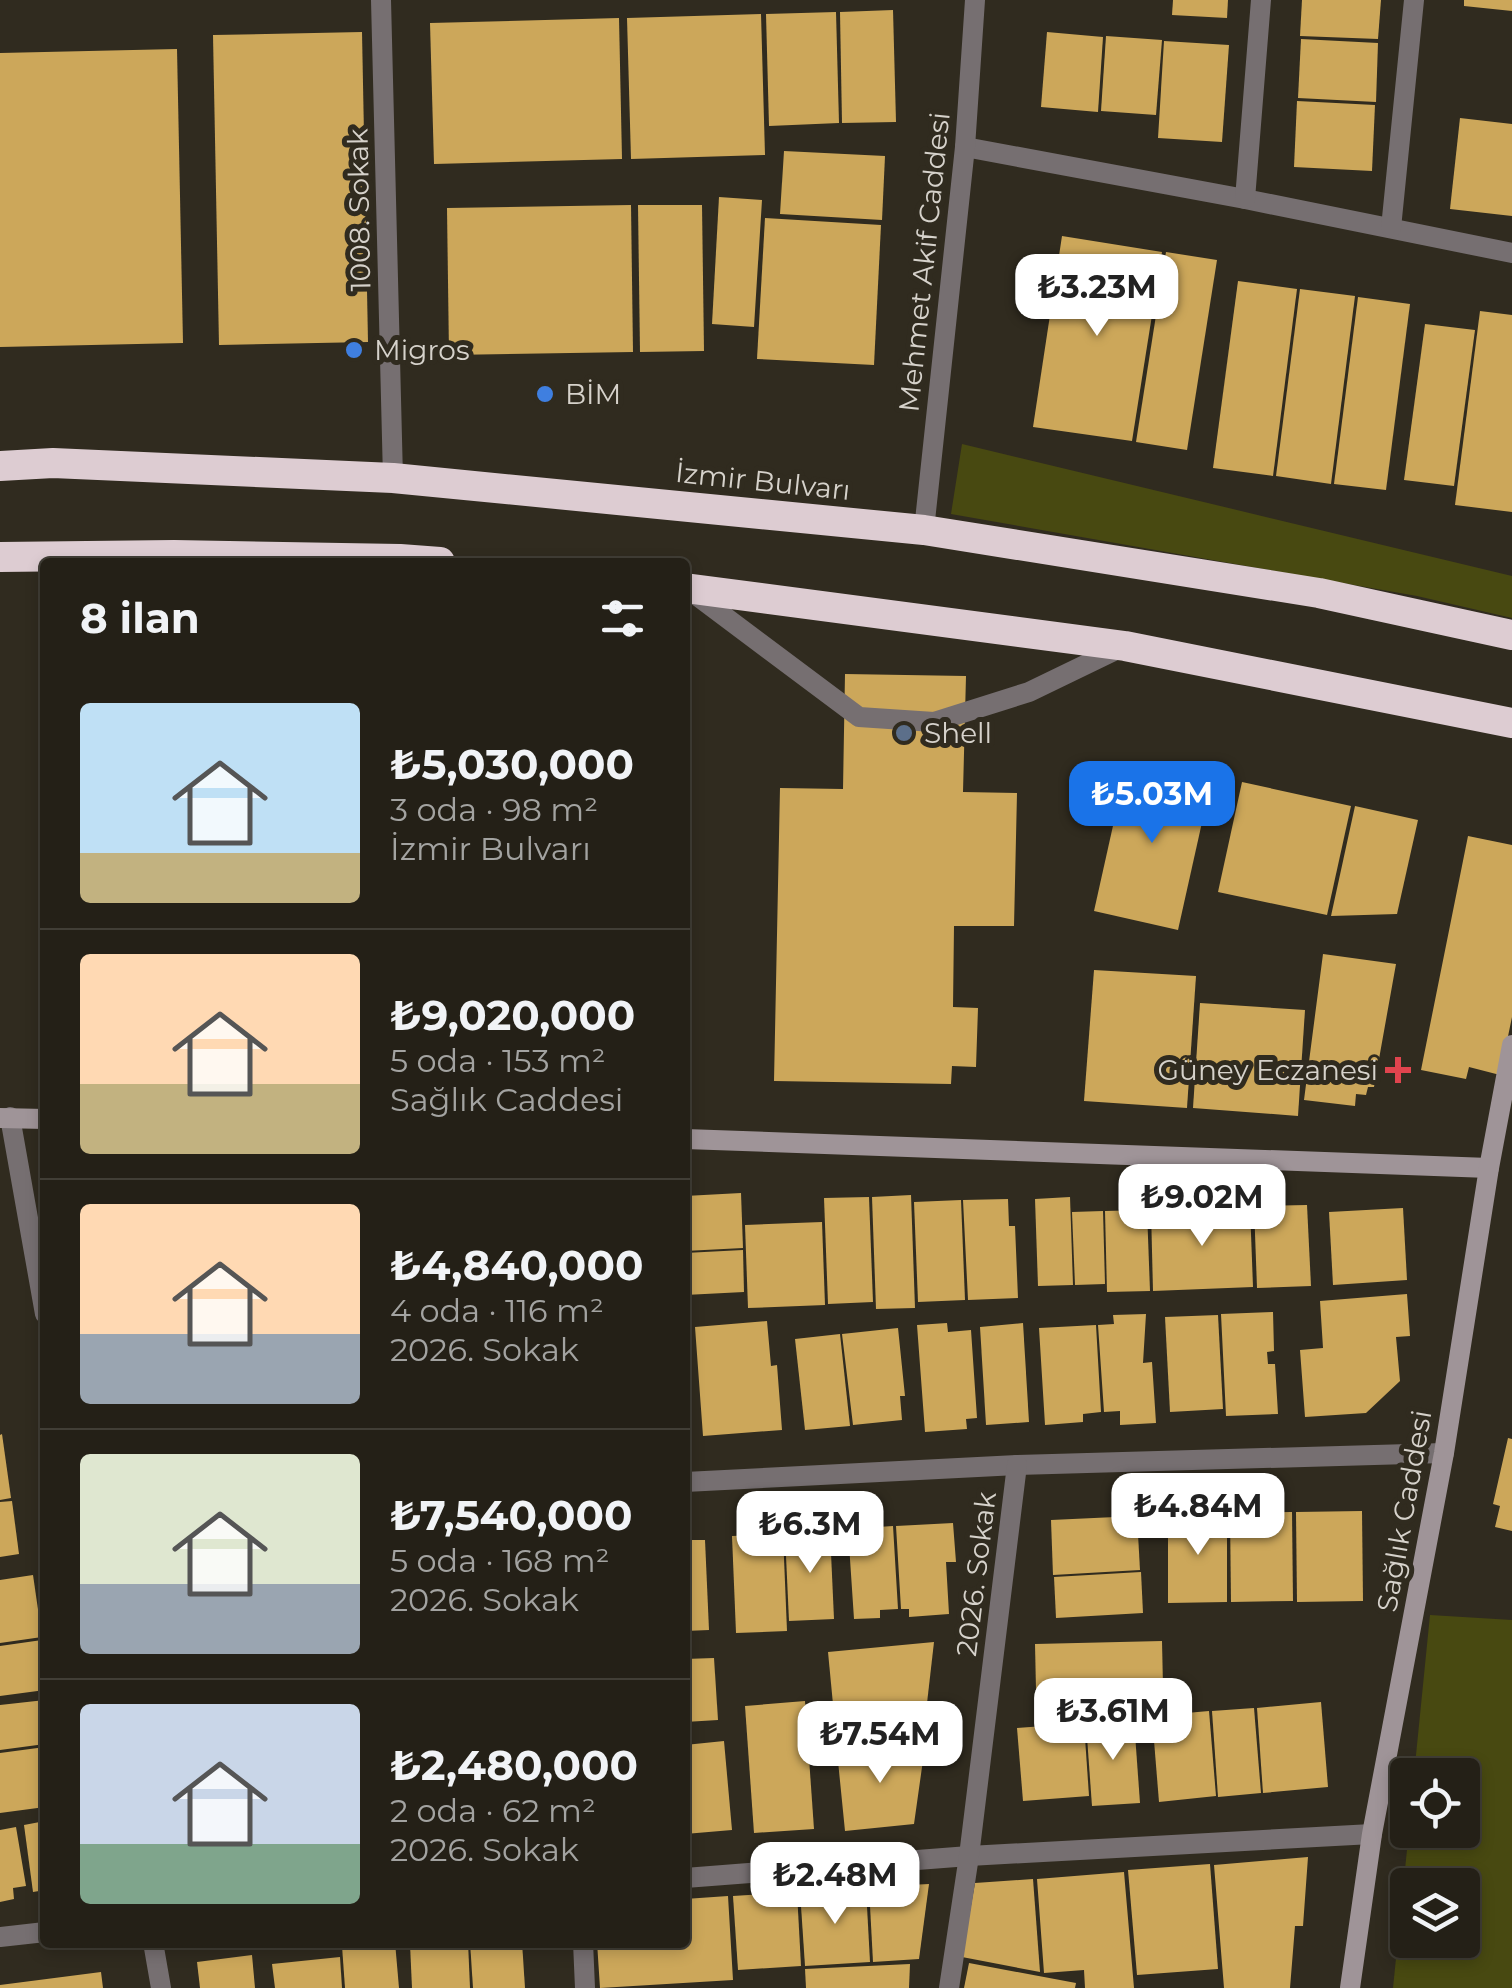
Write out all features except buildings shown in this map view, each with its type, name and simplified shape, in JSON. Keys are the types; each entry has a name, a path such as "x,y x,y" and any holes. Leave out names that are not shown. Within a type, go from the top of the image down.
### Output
{"highway":[{"name":"İzmir Bulvarı","path":"0,466 53,463 393,478 924,530 1319,593 1512,635"},
{"path":"0,557 344,558"},
{"path":"690,589 1125,646 1512,723"}],"street":[{"name":"1008. Sokak","path":"381,0 393,478"},
{"name":"Mehmet Akif Caddesi","path":"924,530 965,147 976,0"},
{"path":"1245,200 1260,0"},
{"path":"1392,228 1414,0"},
{"path":"965,147 1512,253"},
{"path":"690,591 860,717 934,722 1029,692 1125,646"},
{"name":"Sağlık Caddesi","path":"1350,1988 1372,1834 1444,1453 1512,1045"},
{"path":"40,1118 5,1118 40,1290"},
{"path":"690,1138 1489,1168"},
{"path":"690,1482 1017,1465 1444,1453"},
{"name":"2026. Sokak","path":"949,1988 1017,1465"},
{"path":"690,1878 969,1856 1372,1834"},
{"path":"0,1936 40,1932"},
{"path":"153,1948 161,1988"},
{"path":"583,1948 585,1988"}],"shaded area":[{"path":"962,444 1512,576 1512,618 1417,596 951,514"},
{"path":"1430,1615 1512,1620 1512,1988 1393,1988 1396,1958 1480,1958 1480,1868 1405,1868 1407,1848 1480,1848 1480,1758 1416,1758"}],"place":[{"name":"Migros","path":"354,350"},
{"name":"BİM","path":"545,394"},
{"name":"Shell","path":"904,733"},
{"name":"Güney Eczanesi","path":"1398,1070"}]}
